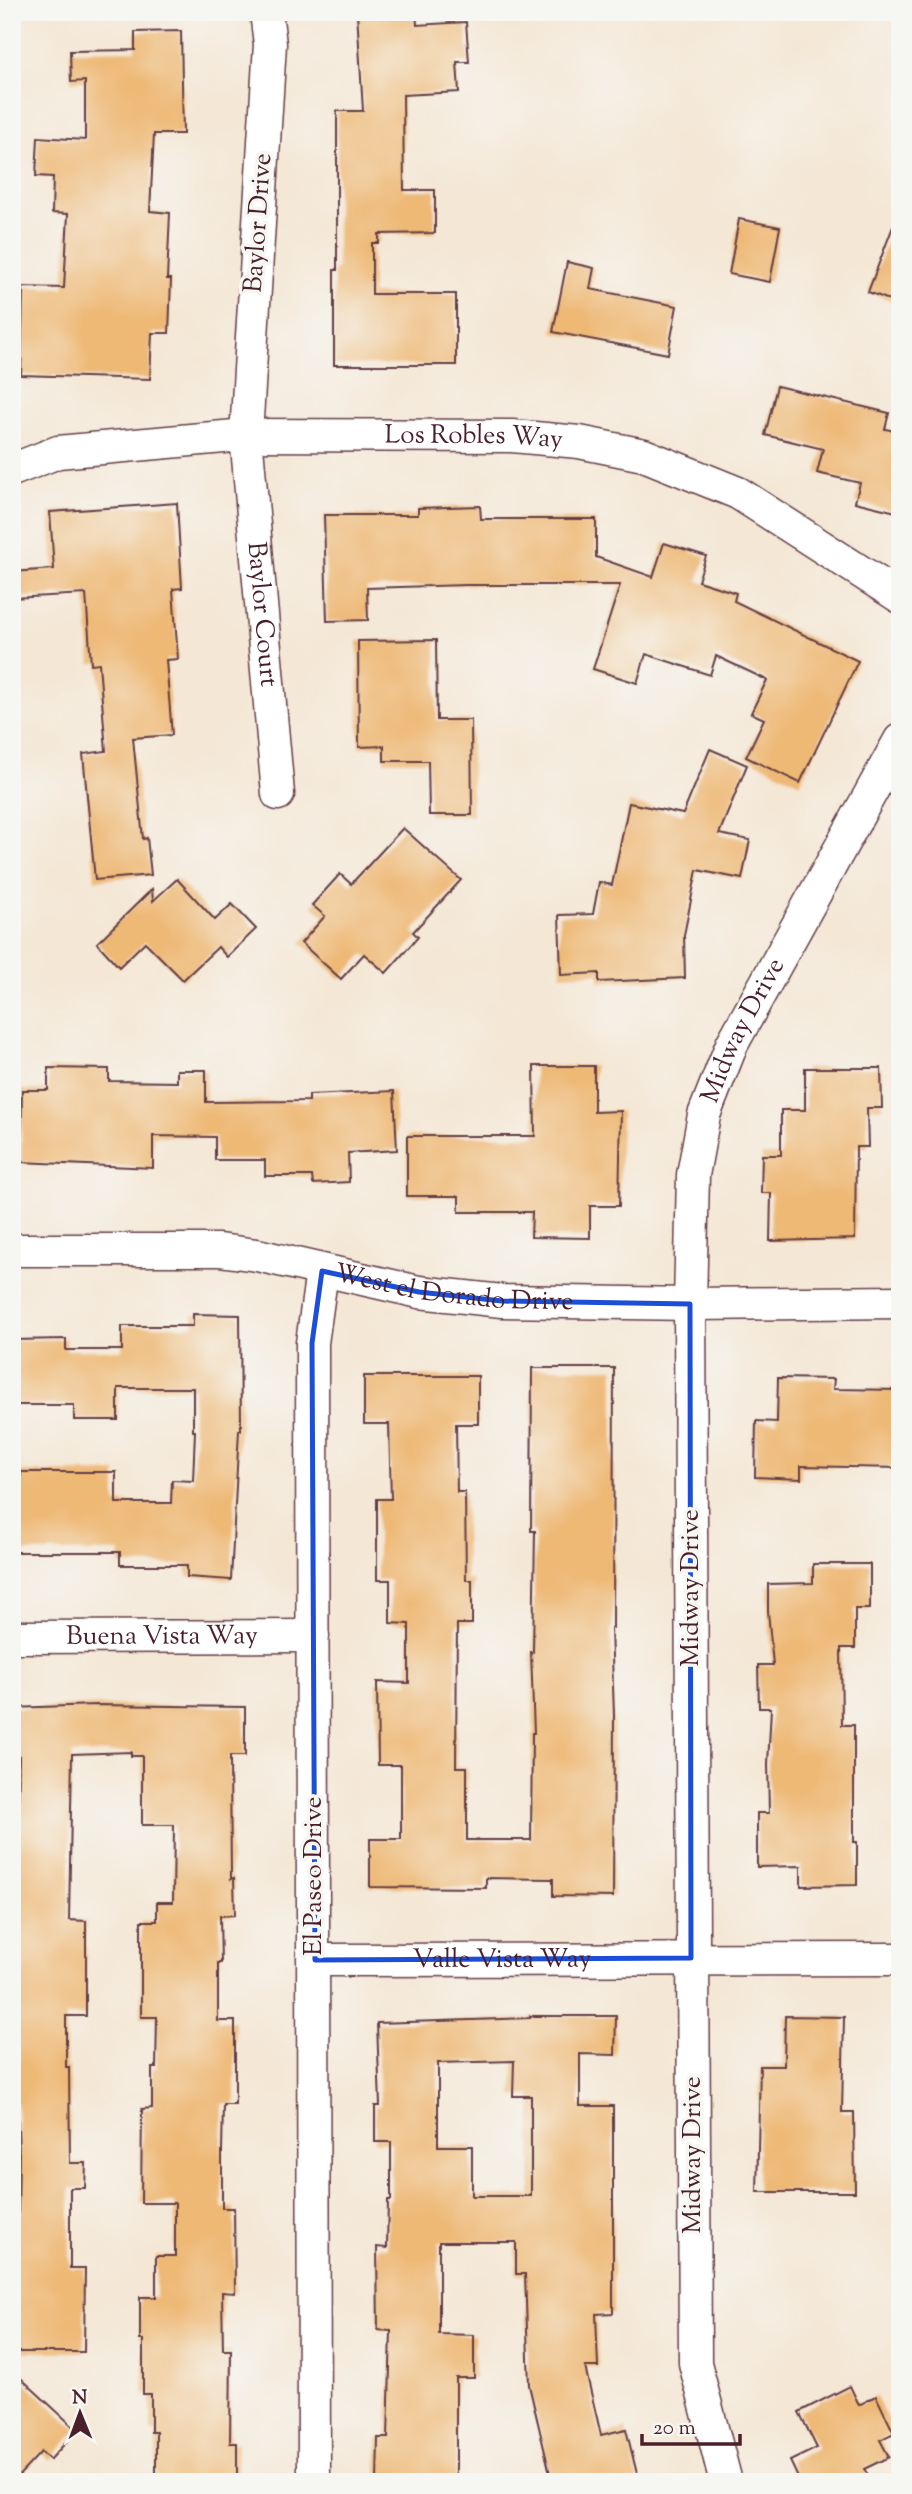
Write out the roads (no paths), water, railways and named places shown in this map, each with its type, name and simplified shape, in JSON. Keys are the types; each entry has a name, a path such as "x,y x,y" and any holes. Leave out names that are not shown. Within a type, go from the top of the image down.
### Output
{"street":[{"name":"Baylor Drive","path":"246,435 270,44 266,12"},
{"name":"Los Robles Way","path":"12,470 58,452 246,435 512,436 579,442 644,455 738,493 900,597"},
{"name":"Baylor Court","path":"246,435 278,794"},
{"name":"Midway Drive","path":"726,2482 695,2363 691,1958 690,1304 693,1174 704,1115 732,1044 900,740"},
{"name":"West el Dorado Drive","path":"12,1250 219,1250 257,1255 419,1293 502,1301 690,1304 900,1302"},
{"name":"El Paseo Drive","path":"314,2482 313,1343 322,1271"},
{"name":"Buena Vista Way","path":"12,1637 313,1636"},
{"name":"Valle Vista Way","path":"315,1960 900,1959"}]}
